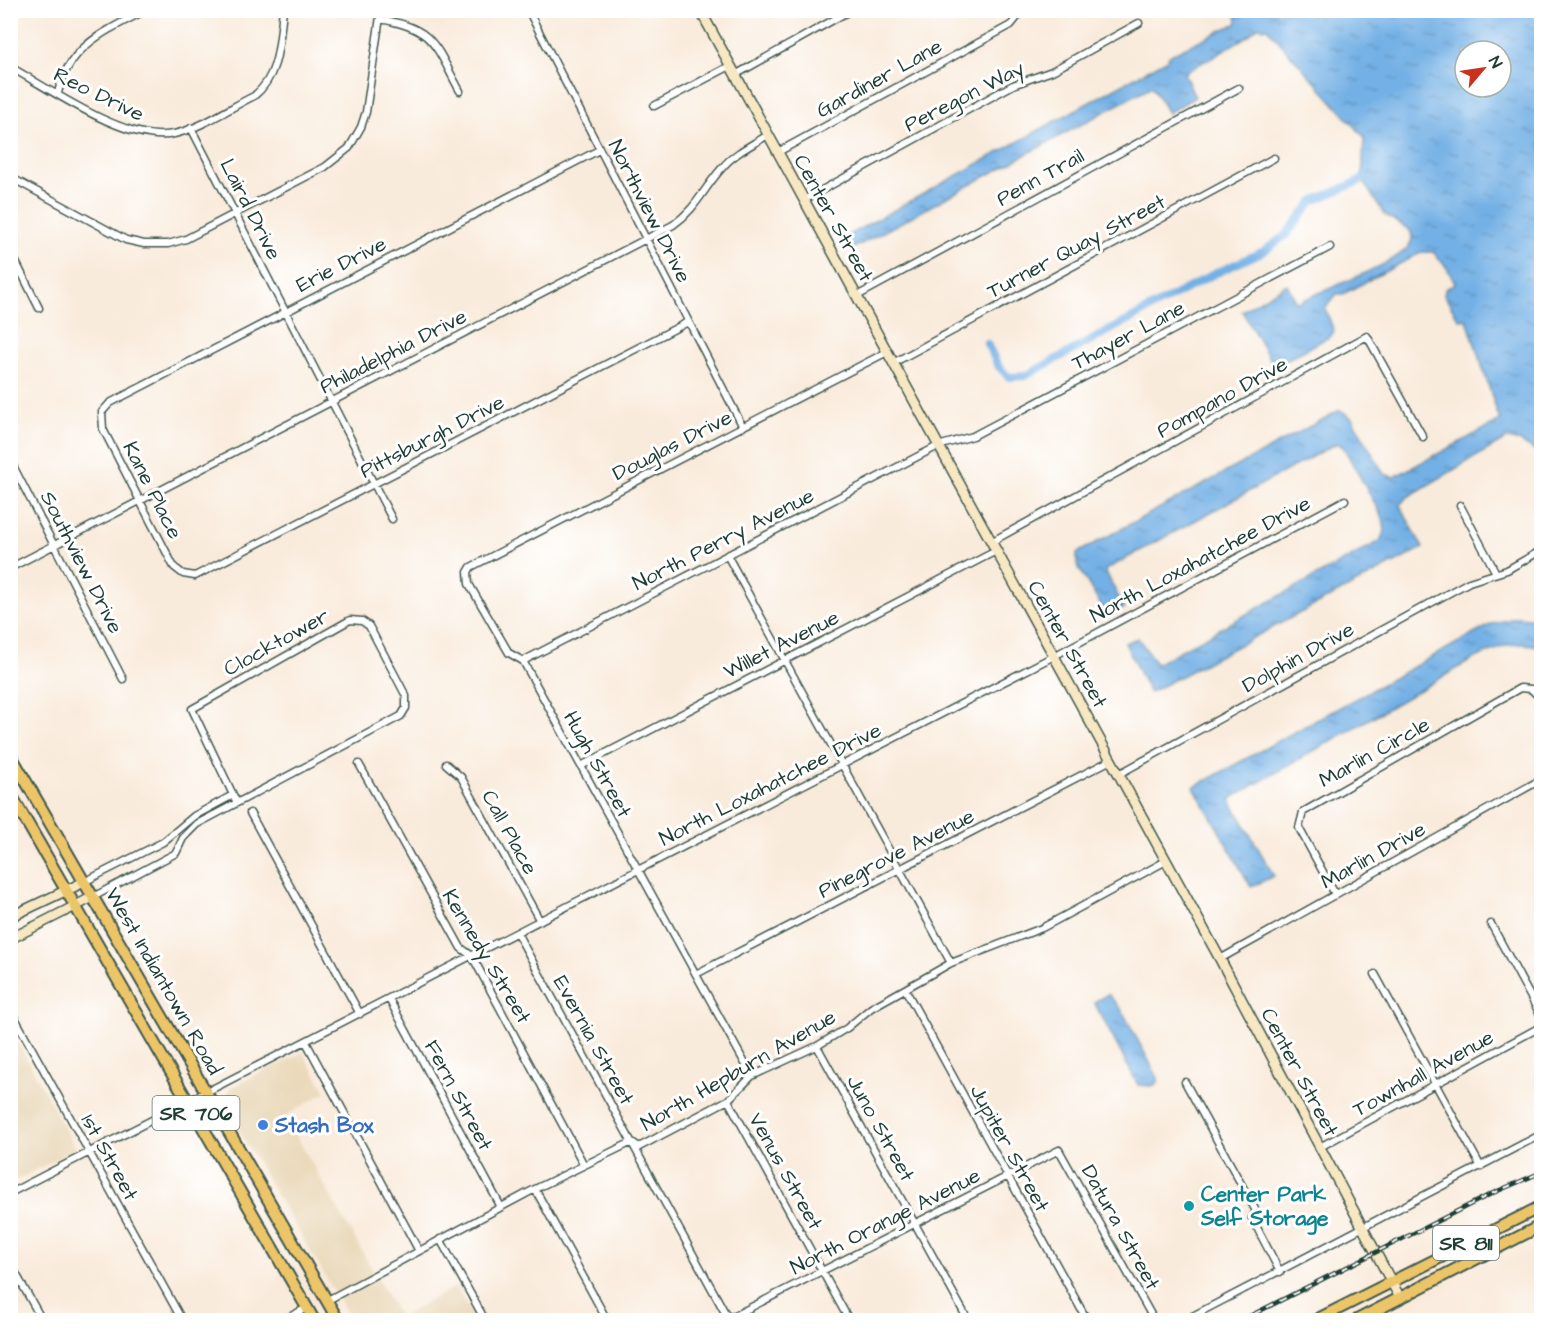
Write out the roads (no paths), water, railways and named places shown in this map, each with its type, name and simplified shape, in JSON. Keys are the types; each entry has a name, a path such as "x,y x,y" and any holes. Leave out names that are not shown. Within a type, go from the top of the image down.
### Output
{"main road":[{"name":"West Indiantown Road","path":"10,754 338,1320"},
{"name":"West Indiantown Road","path":"10,793 314,1320"},
{"name":"SR 811","path":"1316,1320 1542,1206"},
{"name":"SR 811","path":"1357,1320 1542,1225"}],"street":[{"path":"58,93 70,62 87,43 146,10"},
{"name":"Reo Drive","path":"10,67 132,132 162,135 191,128 254,96 267,83 274,67 283,10"},
{"path":"10,177 120,237 144,244 180,241 326,167 349,148 361,127 366,112 381,10"},
{"name":"Northview Drive","path":"528,10 742,427"},
{"name":"Center Street","path":"700,10 1220,959 1400,1298"},
{"path":"735,75 851,10"},
{"name":"Gardiner Lane","path":"778,152 1011,25 1023,10"},
{"path":"380,19 411,25 426,34 460,91"},
{"name":"Peregon Way","path":"804,200 1013,86 1049,73 1139,23"},
{"path":"654,106 730,66"},
{"name":"Penn Trail","path":"856,296 1239,88"},
{"name":"Laird Drive","path":"191,128 392,519"},
{"name":"Philadelphia Drive","path":"10,568 646,239 681,219 701,199 719,171 732,157 768,135"},
{"name":"Erie Drive","path":"102,412 110,403 599,150"},
{"name":"Turner Quay Street","path":"893,363 1274,158"},
{"name":"Thayer Lane","path":"939,446 973,436 1330,247"},
{"path":"10,250 39,308"},
{"name":"Pittsburgh Drive","path":"189,576 200,574 688,322"},
{"name":"Pompano Drive","path":"991,542 1367,336 1423,437"},
{"name":"Douglas Drive","path":"471,567 887,352"},
{"name":"Kane Place","path":"102,412 103,429 174,567 189,576"},
{"name":"North Perry Avenue","path":"523,661 939,446"},
{"name":"Southview Drive","path":"10,460 123,679"},
{"name":"North Loxahatchee Drive","path":"10,1193 1054,656 1345,500"},
{"path":"1460,505 1496,573"},
{"name":"Dolphin Drive","path":"1119,774 1469,582 1507,570 1542,550"},
{"name":"Willet Avenue","path":"581,766 996,551"},
{"path":"727,555 951,963"},
{"name":"Hugh Street","path":"471,567 468,572 469,584 508,653 523,661 752,1076"},
{"name":"Clocktower","path":"84,882 163,842 194,816 235,798 401,716 406,708 406,696 369,626 362,621 350,620 192,708 235,798"},
{"name":"Marlin Circle","path":"1335,894 1299,828 1303,812 1520,688 1531,689 1542,700"},
{"name":"Pinegrove Avenue","path":"696,975 1111,760"},
{"name":"Kennedy Street","path":"359,764 461,948 472,956 584,1165"},
{"name":"Call Place","path":"446,764 461,777 540,921"},
{"name":"Marlin Drive","path":"1220,959 1542,779"},
{"name":"Clocktower","path":"93,897 176,853 183,838 198,824 235,798"},
{"path":"250,813 360,1014"},
{"name":"North Hepburn Avenue","path":"326,1300 535,1189 632,1142 639,1147 729,1100 752,1076 817,1046 847,1028 871,1008 951,963 1042,928 1166,861"},
{"path":"10,917 84,882"},
{"path":"10,939 93,897"},
{"path":"1491,924 1542,1018"},
{"name":"Evernia Street","path":"517,933 728,1320"},
{"path":"1375,974 1480,1167"},
{"name":"Jupiter Street","path":"905,989 1006,1178 1087,1320"},
{"name":"Fern Street","path":"389,999 501,1207"},
{"name":"1st Street","path":"10,1009 182,1320"},
{"name":"Townhall Avenue","path":"1320,1148 1542,1026"},
{"path":"306,1042 419,1251"},
{"name":"Juno Street","path":"817,1046 968,1320"},
{"path":"1185,1082 1256,1211 1252,1218 1280,1272"},
{"name":"Venus Street","path":"729,1100 849,1320"},
{"path":"1185,1320 1542,1134"},
{"name":"North Orange Avenue","path":"728,1320 1059,1150"},
{"name":"Datura Street","path":"1059,1150 1154,1320"},
{"path":"535,1189 607,1320"},
{"path":"440,1239 485,1320"},
{"path":"10,1263 42,1320"},
{"path":"283,1320 307,1308"}],"water":[{"path":"1241,11 1541,11 1541,455 1519,441 1506,439 1406,498 1400,505 1423,548 1149,693 1125,643 1138,638 1156,664 1380,541 1385,530 1383,518 1343,447 1337,443 1105,570 1124,608 1107,616 1077,565 1077,553 1340,410 1352,418 1384,474 1394,477 1500,421 1467,320 1459,319 1444,295 1445,289 1455,284 1447,268 1433,252 1422,252 1343,294 1337,294 1325,308 1334,331 1331,336 1277,365 1272,363 1242,311 1287,284 1297,303 1391,260 1410,244 1412,237 1410,230 1385,215 1362,180 1364,137 1267,28 1258,27 1248,36 1184,73 1195,97 1168,113 1152,86 850,250 843,238 1168,59 1169,55 1237,23 1236,14"},
{"path":"1518,617 1541,619 1541,647 1514,644 1472,660 1230,799 1274,876 1251,887 1194,787 1492,624"},
{"path":"1108,994 1121,1009 1158,1078 1158,1083 1152,1086 1138,1085 1094,1002"}],"waterway":[{"path":"987,344 999,367 1009,377 1025,376 1212,275 1264,251 1286,235 1313,201 1362,180"}],"railway":[{"path":"1242,1320 1493,1193 1542,1172"}],"place":[{"name":"Stash Box","path":"263,1125"},
{"name":"Center Park Self Storage","path":"1189,1206"}]}
